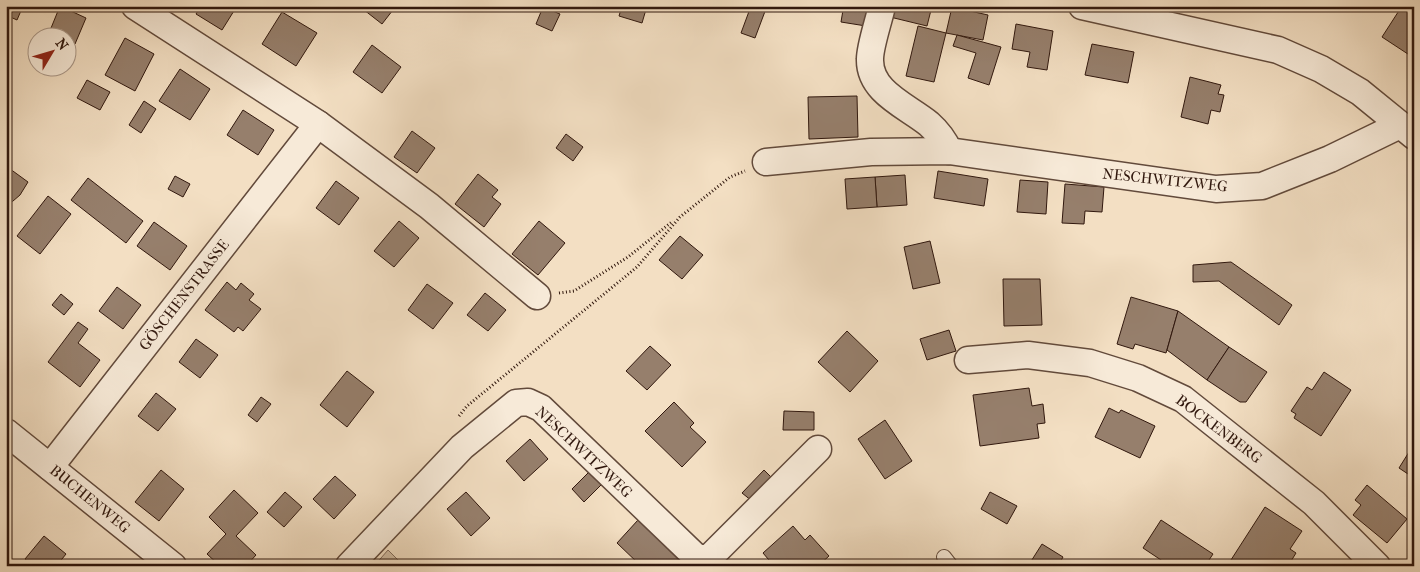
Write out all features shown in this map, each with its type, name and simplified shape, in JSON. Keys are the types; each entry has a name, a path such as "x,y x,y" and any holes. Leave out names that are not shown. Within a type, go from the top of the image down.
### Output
{"street":[{"path":"135,6 318,124 429,206 537,296"},
{"path":"882,6 870,59 874,78 887,94 930,124 943,139 949,151"},
{"path":"1082,6 1278,50 1321,69 1360,92 1407,130"},
{"name":"GÖSCHENSTRASSE","path":"50,466 318,124"},
{"name":"NESCHWITZWEG","path":"766,162 871,152 949,151 1216,189 1262,186 1407,130"},
{"name":"BOCKENBERG","path":"968,360 1028,354 1090,363 1138,378 1182,399 1314,504 1377,566"},
{"name":"NESCHWITZWEG","path":"349,566 462,447 516,403 528,402 541,408 695,556 706,563 818,449"},
{"name":"BUCHENWEG","path":"6,432 173,566"}],"path":[{"path":"574,291 628,257 730,177 766,162"},
{"path":"455,421 467,406 637,267 680,216"}],"shaded area":[{"path":"388,550 404,566 374,566"}],"building":[{"path":"6,6 23,6 17,20 6,15"},
{"path":"60,6 86,18 78,37 78,28 51,28"},
{"path":"201,6 237,6 222,30 196,14"},
{"path":"359,6 396,6 382,24"},
{"path":"622,6 647,6 642,23 619,16"},
{"path":"751,6 767,6 755,38 741,33"},
{"path":"832,6 869,6 866,26 841,22 843,10 831,8"},
{"path":"893,6 932,6 927,26 890,17"},
{"path":"1402,6 1414,6 1414,58 1382,37"},
{"path":"543,7 560,14 552,31 536,24"},
{"path":"952,7 988,15 983,40 946,33"},
{"path":"282,12 317,33 296,66 262,44"},
{"path":"1016,24 1053,31 1047,70 1027,67 1030,52 1012,49"},
{"path":"918,26 946,33 934,82 906,76"},
{"path":"957,35 1001,47 989,85 968,78 976,53 953,46"},
{"path":"125,38 154,54 135,91 105,75"},
{"path":"1092,44 1134,52 1128,83 1085,75"},
{"path":"372,45 401,67 382,93 353,72"},
{"path":"180,69 210,89 190,120 159,101"},
{"path":"1190,77 1221,85 1218,94 1224,95 1220,112 1211,110 1208,124 1181,117"},
{"path":"87,80 110,92 100,110 77,98"},
{"path":"857,96 858,137 809,139 808,97"},
{"path":"144,101 156,109 141,133 129,125"},
{"path":"243,110 274,130 258,155 227,135"},
{"path":"412,131 435,148 417,173 394,157"},
{"path":"566,134 583,147 573,161 556,148"},
{"path":"6,166 28,182 20,195 6,207"},
{"path":"938,171 988,179 984,206 934,198"},
{"path":"478,174 498,190 492,197 501,204 484,227 455,204"},
{"path":"905,175 907,205 877,207 875,177"},
{"path":"175,176 190,184 183,197 168,189"},
{"path":"875,177 877,207 847,209 845,179"},
{"path":"88,178 143,221 126,243 71,200"},
{"path":"1020,180 1048,182 1046,214 1017,212"},
{"path":"336,181 359,198 339,225 316,208"},
{"path":"1065,184 1104,187 1102,212 1085,211 1084,224 1062,223"},
{"path":"48,196 71,214 40,254 17,236"},
{"path":"399,221 419,238 394,267 374,251"},
{"path":"539,221 565,243 538,275 512,254"},
{"path":"154,222 187,246 170,270 137,246"},
{"path":"680,236 703,255 682,279 659,260"},
{"path":"930,241 940,283 913,289 904,247"},
{"path":"1231,262 1292,305 1279,325 1219,281 1193,282 1193,265"},
{"path":"1003,279 1040,279 1042,325 1004,326"},
{"path":"227,282 236,290 241,283 254,294 249,300 261,309 243,331 238,327 234,332 205,310"},
{"path":"427,284 453,303 433,329 408,310"},
{"path":"117,287 141,305 123,329 99,311"},
{"path":"485,293 506,310 488,331 467,315"},
{"path":"61,294 73,304 64,315 52,305"},
{"path":"1131,297 1178,311 1166,353 1135,344 1133,349 1117,344"},
{"path":"1178,311 1229,347 1207,380 1167,350"},
{"path":"78,322 88,329 78,343 100,360 80,387 48,362"},
{"path":"949,330 956,351 927,360 920,339"},
{"path":"847,331 878,361 850,392 818,362"},
{"path":"196,339 218,355 200,378 179,362"},
{"path":"650,346 671,365 647,390 626,371"},
{"path":"1229,347 1267,372 1246,402 1240,402 1207,380"},
{"path":"347,371 374,392 347,427 320,405"},
{"path":"1324,372 1351,390 1321,436 1294,418 1296,414 1291,411 1307,387 1312,390"},
{"path":"1029,388 1032,406 1043,404 1045,423 1037,424 1039,438 980,446 973,395"},
{"path":"156,393 176,409 158,431 138,416"},
{"path":"261,397 271,404 257,422 248,415"},
{"path":"674,402 694,423 690,427 706,442 682,467 645,431"},
{"path":"1109,408 1119,413 1121,410 1155,426 1140,458 1095,437"},
{"path":"784,411 814,412 814,430 783,430"},
{"path":"885,420 912,461 885,479 858,439"},
{"path":"530,439 548,459 524,481 506,461"},
{"path":"1414,444 1414,478 1399,468"},
{"path":"161,470 184,489 159,521 135,502"},
{"path":"764,470 773,479 752,501 742,493"},
{"path":"589,472 601,485 584,502 572,489"},
{"path":"335,476 356,495 334,519 313,499"},
{"path":"1367,485 1407,519 1387,543 1353,515 1361,505 1355,500"},
{"path":"234,490 258,513 236,536 256,555 246,566 220,566 207,554 226,534 209,517"},
{"path":"285,492 302,507 284,527 267,512"},
{"path":"466,492 490,518 471,536 447,509"},
{"path":"990,492 1017,506 1007,524 981,509"},
{"path":"1265,507 1302,531 1290,549 1296,553 1288,566 1233,566 1229,563"},
{"path":"638,520 681,559 675,566 641,566 617,543"},
{"path":"1161,520 1213,554 1205,566 1170,566 1143,548"},
{"path":"793,526 805,540 810,535 829,556 818,566 774,566 763,553"},
{"path":"44,536 66,554 58,564 60,566 33,566 25,559"},
{"path":"1042,544 1063,557 1058,566 1028,566"}]}
